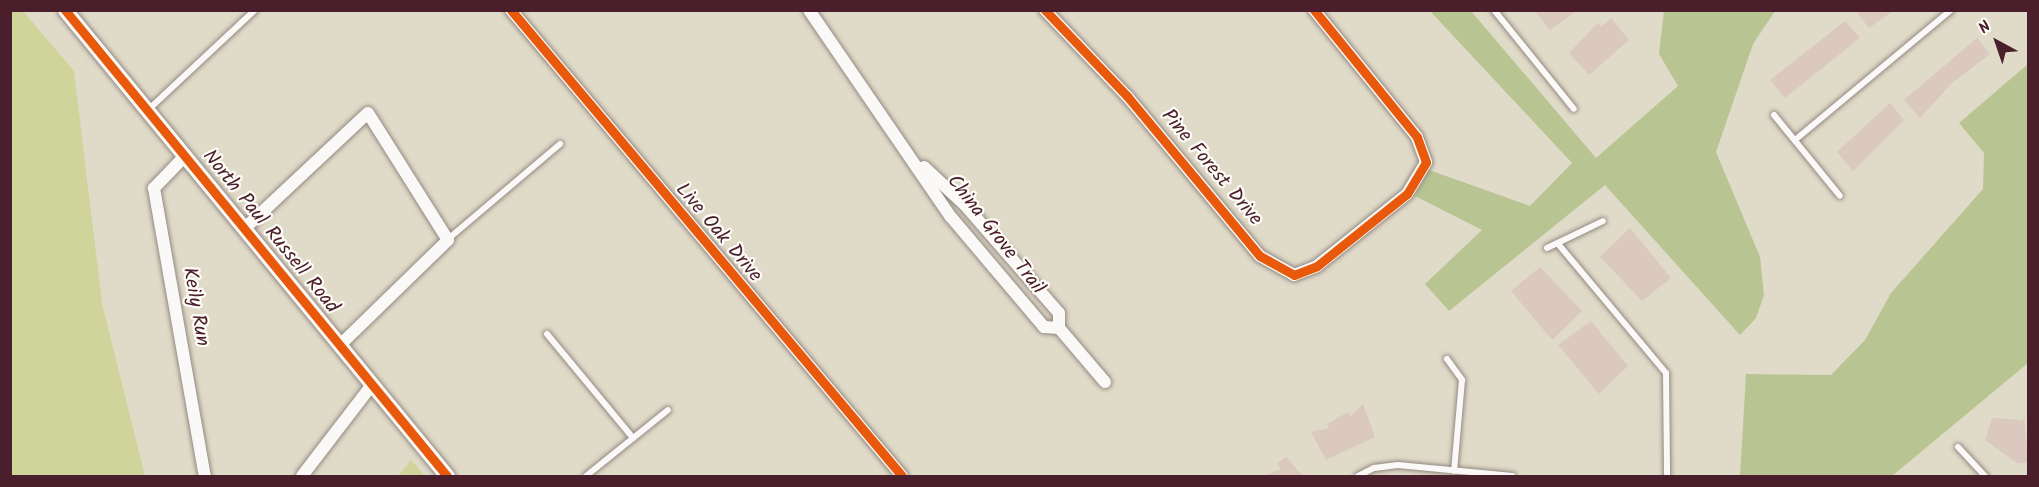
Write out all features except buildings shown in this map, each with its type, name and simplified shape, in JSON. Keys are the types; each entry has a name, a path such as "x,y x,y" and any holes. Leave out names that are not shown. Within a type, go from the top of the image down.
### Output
{"street":[{"name":"North Paul Russell Road","path":"65,10 447,477"},
{"name":"Live Oak Drive","path":"511,10 902,477"},
{"name":"China Grove Trail","path":"809,10 910,154 951,217 1044,327 1059,328"},
{"name":"Pine Forest Drive","path":"1045,10 1127,96 1272,267 1294,275 1309,271 1367,226 1420,177 1423,148 1314,10"},
{"path":"245,228 368,112 448,240 339,346"},
{"name":"China Grove Trail","path":"910,154 965,205 1059,313 1059,328 1105,382"},
{"name":"Keily Run","path":"185,156 154,188 205,477"},
{"path":"302,477 371,386"}],"lane":[{"path":"148,111 255,10"},
{"path":"1494,10 1574,109"},
{"path":"1795,140 1951,10"},
{"path":"1774,115 1840,196"},
{"path":"448,240 560,144"},
{"path":"1547,249 1603,221"},
{"path":"1559,245 1666,373 1666,477"},
{"path":"547,334 633,438"},
{"path":"1447,358 1461,380 1454,471"},
{"path":"586,477 668,410"},
{"path":"1958,447 1985,477"},
{"path":"1358,477 1374,468 1398,465 1512,477"}],"green space":[{"path":"10,11 23,11 74,71 102,303 145,476 11,476"},
{"path":"1430,11 1471,11 1596,158 1678,86 1659,54 1664,11 1775,11 1753,44 1716,152 1760,257 1764,295 1756,318 1740,335 1605,185 1449,311 1425,284 1482,230 1415,196 1429,170 1530,206 1572,163"},
{"path":"2028,64 2028,363 1892,476 1740,476 1746,374 1831,375 1865,340 1891,293 1983,189 1984,153 1959,123"},
{"path":"411,460 425,476 398,476"}],"cycle path":[{"path":"65,10 447,476"},
{"path":"511,10 902,476"},
{"path":"1045,10 1127,96 1260,256 1294,275 1317,266 1407,194 1426,162 1417,137 1314,10"}]}
